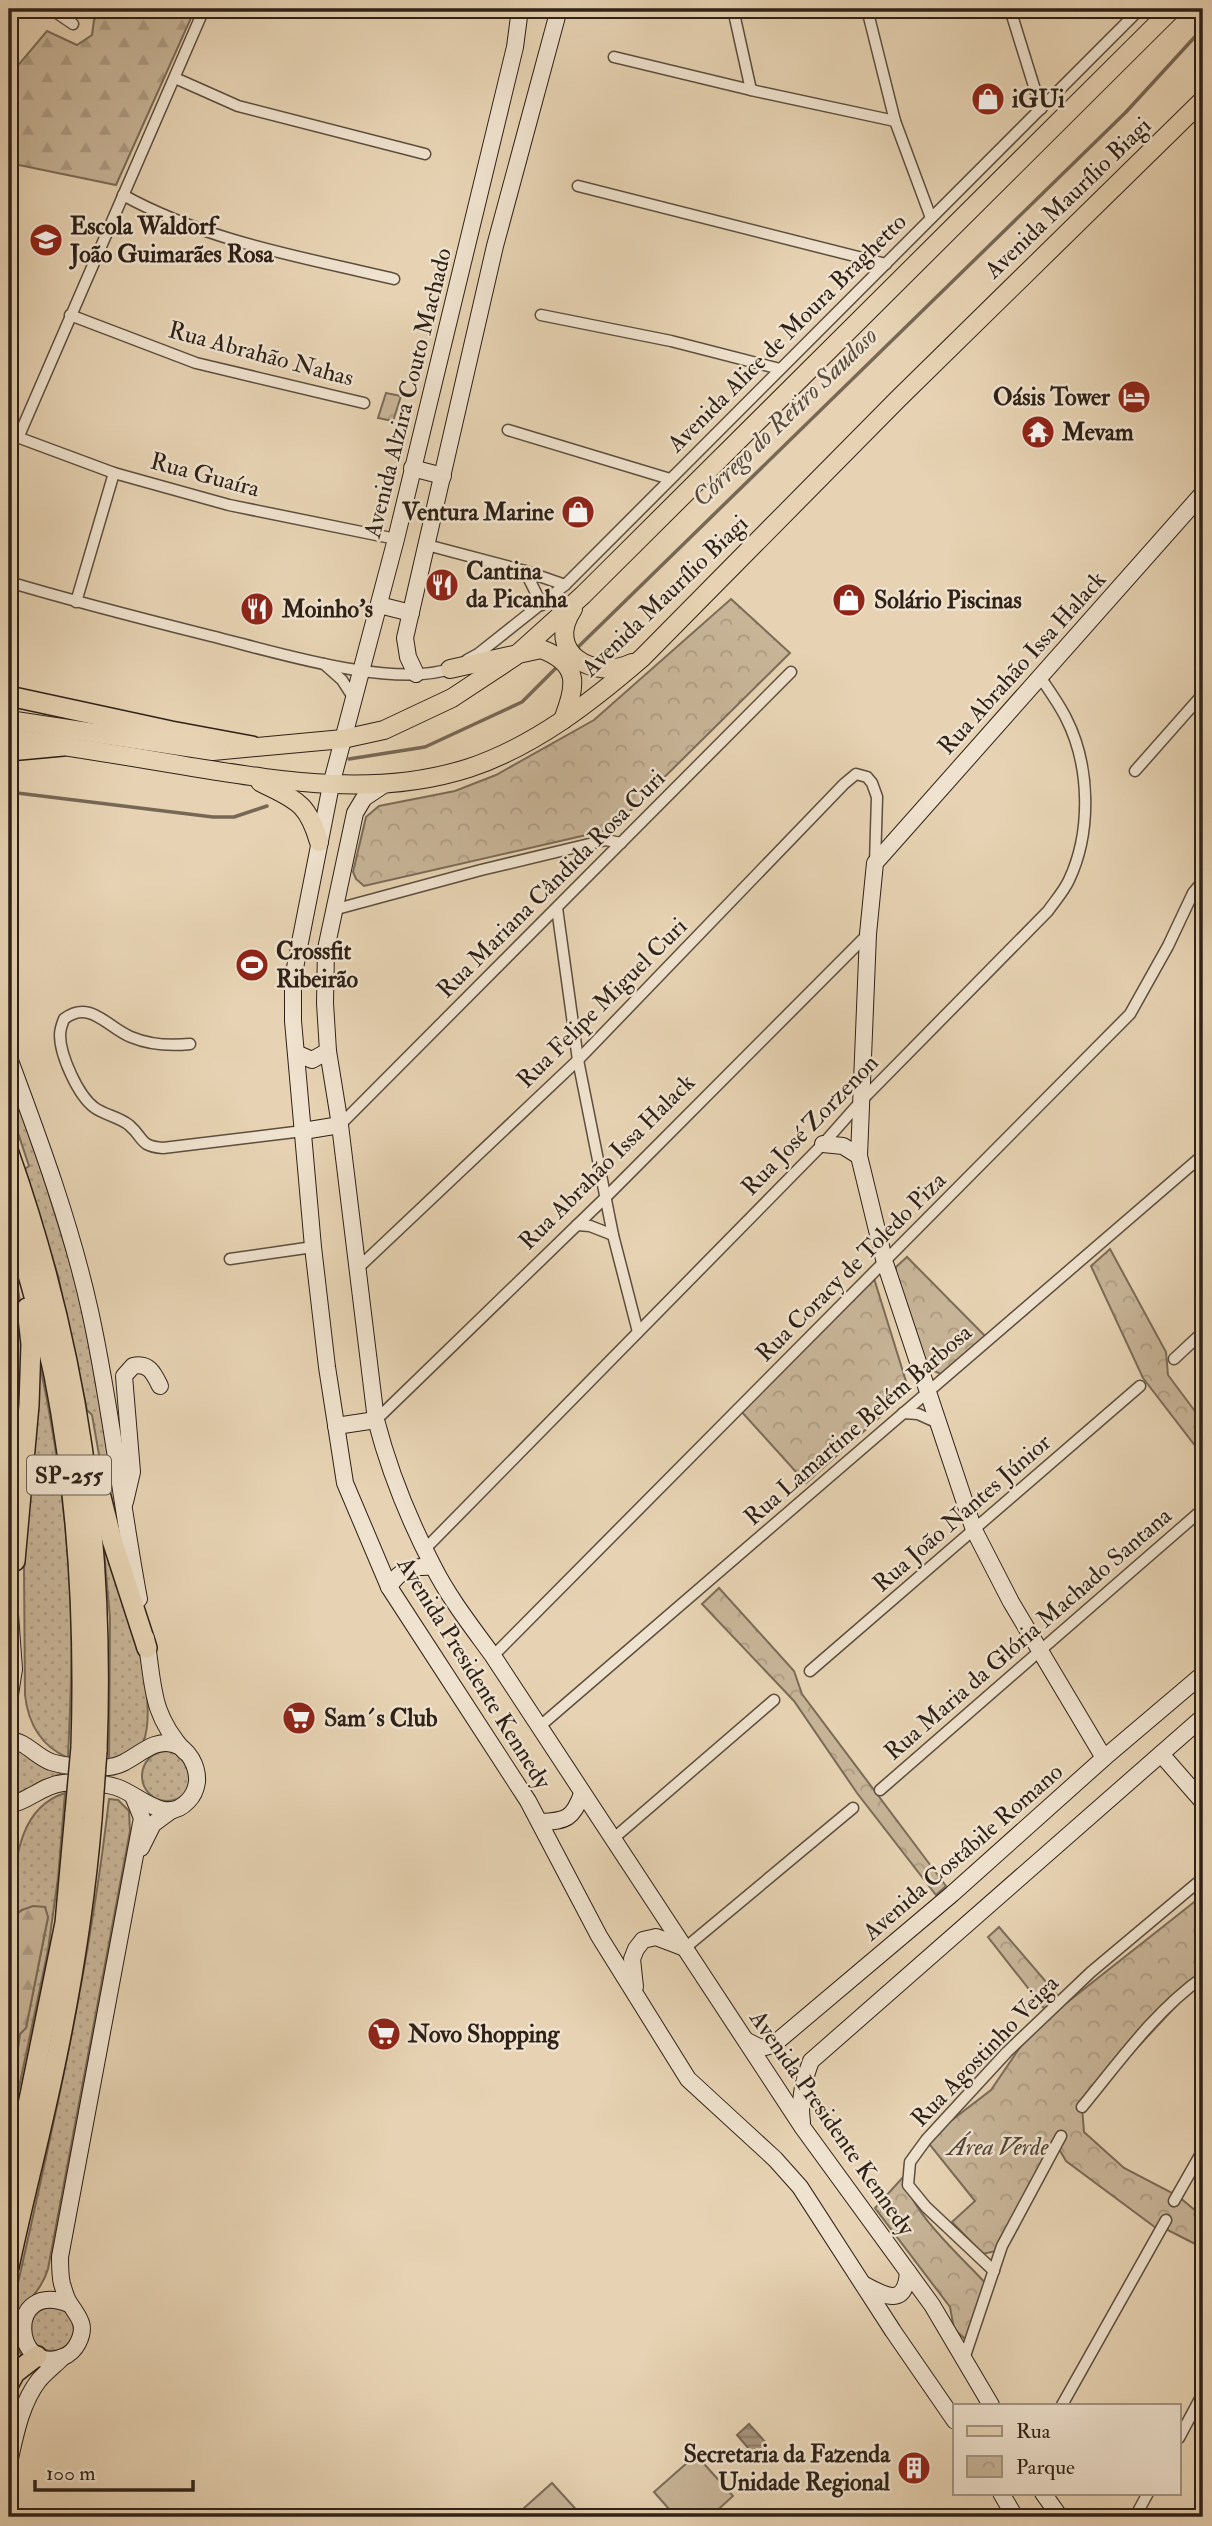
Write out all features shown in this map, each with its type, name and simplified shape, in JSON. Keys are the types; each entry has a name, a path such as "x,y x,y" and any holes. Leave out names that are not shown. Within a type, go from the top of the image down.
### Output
{"highway":[{"path":"9,696 252,746"},
{"path":"9,751 63,746"},
{"path":"9,1137 18,1180"},
{"name":"SP-255","path":"9,1153 46,1271 67,1355 89,1495 100,1684 89,1749 80,1930 65,2012 9,2267"},
{"name":"SP-255","path":"9,1210 54,1375 71,1487 80,1584 83,1688 89,1749"},
{"path":"9,1218 29,1318 31,1344 29,1405 15,1561"},
{"path":"67,1355 105,1514 147,1648"},
{"name":"SP-255","path":"9,2198 84,1816"},
{"path":"9,2384 15,2373 37,2356"}],"main road":[{"name":"Avenida Alzira Couto Machado","path":"331,785 396,540 515,47 520,9"},
{"name":"Avenida Alzira Couto Machado","path":"416,674 405,648 405,638 495,246 559,9"},
{"path":"9,720 213,751 343,739 384,730 452,698 514,657 583,595 1172,9"},
{"name":"Avenida Maurílio Biagi","path":"9,738 247,776 331,785 385,785 431,778 471,767 513,749 598,696 642,658 918,380 1203,100"},
{"path":"468,239 495,246"},
{"path":"412,468 443,476"},
{"name":"Rua Abrahão Issa Halack","path":"875,863 1203,493"},
{"path":"563,720 573,691 574,679 559,648 564,622 583,595"},
{"path":"379,605 411,613"},
{"path":"450,669 541,649 559,648 598,669 611,670 642,658"},
{"path":"247,776 293,798 313,821 319,842"},
{"name":"Avenida Presidente Kennedy","path":"331,785 293,978 293,1021 313,1247 345,1483 389,1587 541,1822 599,1936 688,2079 775,2159 800,2187 953,2418"},
{"name":"Avenida Presidente Kennedy","path":"385,785 365,798 355,813 326,949 324,1003 376,1420 387,1462 433,1567 803,2128 932,2305 990,2404"},
{"path":"875,863 868,934 859,1156 885,1263 974,1530 1040,1650 1104,1758"},
{"path":"296,1053 312,1060 328,1051"},
{"path":"9,1058 64,1214 101,1360 123,1511 158,1714 172,1738 196,1769 196,1788 186,1804 172,1810 153,1824 132,1866"},
{"path":"303,1131 340,1125"},
{"path":"823,1144 843,1146 859,1156"},
{"path":"123,1511 132,1472 124,1376 133,1366 143,1365 150,1369 160,1386"},
{"path":"336,1426 376,1420"},
{"path":"389,1587 397,1574 410,1568 433,1567"},
{"path":"9,1601 15,1669 9,1701"},
{"name":"Avenida Costábile Romano","path":"747,2041 761,2048 773,2045 952,1894 1203,1674"},
{"path":"803,2128 800,2102 811,2061 1203,1717"},
{"path":"9,1740 19,1741 51,1762 66,1764 116,1766 133,1760 154,1745 162,1743 178,1746 185,1752"},
{"path":"1161,1754 1203,1802"},
{"path":"9,1805 18,1803 35,1792 63,1783 112,1786 149,1806 172,1810"},
{"path":"541,1822 559,1822 569,1817 576,1809 582,1794"},
{"path":"69,2304 61,2282 60,2257 142,1818 133,1796"},
{"path":"952,1894 970,1921"},
{"path":"635,1992 632,1959 635,1949 643,1940 656,1937 685,1948"},
{"path":"41,2301 60,2257"},
{"path":"861,2282 882,2294 895,2297 900,2295 907,2282 908,2272"},
{"path":"9,2463 15,2434 28,2398 39,2380 75,2349 81,2336 81,2322 77,2312 69,2304 56,2299 41,2301 30,2308 23,2320 22,2334 27,2346 37,2356 50,2360 63,2357"},
{"path":"1001,2494 1015,2517"},
{"path":"1044,2494 1054,2515"}],"street":[{"path":"51,9 72,24"},
{"path":"13,436 70,315 204,9"},
{"path":"733,9 751,90"},
{"path":"867,9 895,121 931,218"},
{"path":"1010,9 1041,109"},
{"name":"Avenida Alice de Moura Braghetto","path":"450,669 478,654 565,585 1140,9"},
{"path":"614,57 895,121"},
{"path":"175,78 238,106 425,154"},
{"path":"578,186 886,264"},
{"path":"123,195 187,226 274,251 394,279"},
{"name":"Rua Abrahão Nahas","path":"70,315 196,363 364,403"},
{"path":"541,315 671,341 780,369"},
{"path":"508,430 670,479"},
{"name":"Rua Guaíra","path":"13,436 114,473 229,505 396,540"},
{"path":"76,602 114,473"},
{"path":"427,545 525,571 565,585"},
{"path":"525,571 542,605"},
{"path":"9,582 76,602 360,670 387,674 431,674 450,669"},
{"path":"322,662 342,680 353,697"},
{"name":"Rua Mariana Cândida Rosa Curi","path":"340,1125 792,672"},
{"name":"Rua José Zorzenon","path":"425,1549 1048,911 1069,882 1080,848 1085,805 1082,761 1066,718 1040,677"},
{"path":"1135,771 1203,694"},
{"name":"Rua Felipe Miguel Curi","path":"357,1269 578,1060 844,783 856,774 862,774 872,783 877,797 875,863"},
{"path":"334,910 481,870 606,840 621,843"},
{"name":"Rua Coracy de Toledo Piza","path":"493,1657 1130,1014 1168,946 1193,893 1203,881"},
{"path":"557,908 578,1060 613,1236 638,1332"},
{"name":"Rua Abrahão Issa Halack","path":"376,1420 606,1197 868,934"},
{"path":"190,1044 169,1046 130,1037 89,1012 79,1010 64,1019 59,1033 64,1058 79,1090 93,1107 129,1126 142,1143 149,1147 163,1148 303,1131"},
{"name":"Rua Lamartine Belém Barbosa","path":"539,1727 1203,1154"},
{"path":"577,1225 590,1226 613,1236"},
{"path":"230,1259 313,1247"},
{"path":"1174,1359 1203,1332"},
{"name":"Rua João Nantes Júnior","path":"810,1671 1140,1386"},
{"path":"903,1413 918,1414 938,1423"},
{"path":"9,1502 15,1561 9,1583"},
{"name":"Rua Maria da Glória Machado Santana","path":"880,1790 1203,1509"},
{"path":"614,1838 775,1700"},
{"path":"685,1948 853,1808"},
{"name":"Rua Agostinho Veiga","path":"994,2272 926,2207 908,2185 910,2162 926,2140 1007,2052 1091,1972 1203,1878"},
{"path":"1082,2107 1152,2023 1203,1977"},
{"path":"964,2359 1002,2246 1061,2136"},
{"path":"1174,2201 1203,2150"},
{"path":"1063,2404 1166,2220"},
{"path":"1180,2436 1203,2393"},
{"path":"1135,2517 1147,2494"}],"green space":[{"path":"103,9 195,9 116,185 9,163 9,76 47,31 77,45 92,35 94,20"},
{"path":"386,393 401,396 393,421 378,418"},
{"path":"731,599 790,653 619,822 608,830 364,886 356,879 353,872 366,817 379,806 455,791 496,775 594,720"},
{"path":"9,1078 79,1291 132,1575 106,1494 92,1415 87,1410 58,1276 25,1169 29,1166 9,1106"},
{"path":"1110,1249 1166,1352 1168,1375 1203,1422 1203,1456 1143,1378 1091,1266"},
{"path":"9,1253 17,1282 25,1336 14,1504 9,1462"},
{"path":"907,1257 989,1340 947,1377 928,1368 896,1275 896,1267"},
{"path":"872,1272 909,1391 806,1483 740,1410"},
{"path":"38,1356 56,1450 67,1546 72,1646 68,1758 43,1740 29,1715 25,1695 24,1569"},
{"path":"109,1545 131,1617 144,1673 147,1724 143,1743 109,1764 110,1618 104,1551"},
{"path":"719,1588 794,1671 802,1694 946,1886 936,1895 857,1793 794,1701 702,1604"},
{"path":"9,1746 61,1768 60,1774 19,1793 9,1793"},
{"path":"167,1751 185,1758 192,1776 185,1794 167,1801 149,1794 142,1776 149,1758"},
{"path":"65,1793 58,1878 48,1950 9,2135 9,2058 18,2048 19,2034 26,2028 48,1917 22,1910 9,1920 16,1865 26,1829 35,1814 48,1801"},
{"path":"109,1799 118,1800 129,1811 130,1831 48,2269 18,2318 16,2341 22,2357 9,2369 9,2323 79,1997"},
{"name":"Área Verde","path":"1203,1895 1203,1977 1082,2107 1084,2132 1124,2168 1178,2196 1203,2217 1203,2248 1162,2227 1156,2228 1066,2161 1055,2142 1000,2250 983,2254 952,2222 975,2201 926,2140 991,2090 1031,2031"},
{"path":"33,1906 45,1907 48,1917 26,2028 20,2034 18,2048 9,2058 9,1920"},
{"path":"999,1927 1059,1997 1046,2011 988,1937"},
{"name":"Área Verde","path":"905,2175 907,2188 925,2218 988,2286 973,2335 964,2338 954,2329 950,2307 875,2208"},
{"path":"52,2307 68,2313 74,2329 68,2345 52,2351 36,2345 30,2329 36,2313"},
{"path":"696,2455 733,2496 710,2517 676,2517 654,2492"},
{"path":"552,2483 583,2517 514,2517"}],"shaded area":[{"path":"749,2424 768,2445 755,2456 737,2435"}],"waterway":[{"name":"Córrego do Retiro Saudoso","path":"575,650 1126,112 1203,28"},
{"name":"Córrego do Retiro Saudoso","path":"349,759 425,747 522,702 559,665"},
{"name":"Córrego do Retiro Saudoso","path":"9,792 213,817 234,817 267,806"}],"place":[{"name":"iGUi","path":"988,99"},
{"name":"Escola Waldorf João Guimarães Rosa","path":"46,240"},
{"name":"Oásis Tower","path":"1134,397"},
{"name":"Mevam","path":"1038,432"},
{"name":"Ventura Marine","path":"578,512"},
{"name":"Cantina da Picanha","path":"442,585"},
{"name":"Solário Piscinas","path":"849,600"},
{"name":"Moinho's","path":"257,609"},
{"name":"Crossfit Ribeirão","path":"252,965"},
{"name":"Sam´s Club","path":"299,1718"},
{"name":"Novo Shopping","path":"384,2034"},
{"name":"Secretaria da Fazenda Unidade Regional","path":"914,2468"}]}
